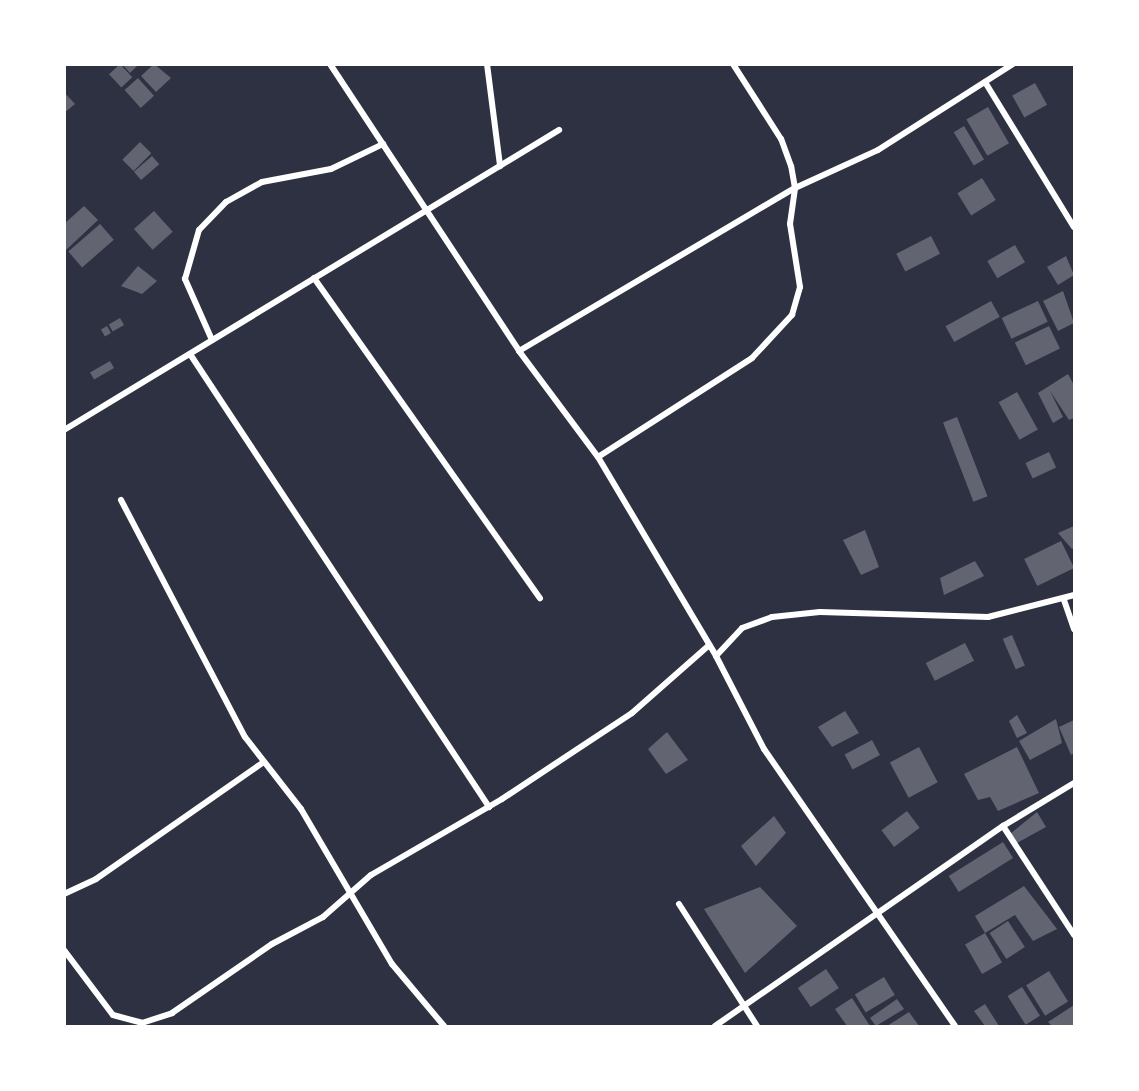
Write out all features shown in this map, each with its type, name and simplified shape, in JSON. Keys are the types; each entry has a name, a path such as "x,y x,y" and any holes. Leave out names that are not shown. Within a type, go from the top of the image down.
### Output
{"street":[{"path":"330,64 519,351 598,458 716,656 764,749 955,1026"},
{"path":"487,64 500,166"},
{"path":"598,458 777,336 792,315 800,287 790,224 795,188 781,139 734,64"},
{"path":"519,351 795,188 878,150 1013,64"},
{"path":"985,82 1074,227"},
{"path":"64,430 559,130"},
{"path":"212,340 185,279 199,230 226,202 261,182 331,169 383,144"},
{"path":"314,278 540,598"},
{"path":"190,354 489,807"},
{"path":"121,500 262,763 301,809 392,964 444,1026"},
{"path":"716,656 742,628 772,617 820,612 988,617 1064,600 1074,595"},
{"path":"1064,600 1074,628"},
{"path":"64,950 113,1015 141,1023 172,1013 272,944 323,917 371,875 489,807 632,713 709,645"},
{"path":"64,894 96,879 262,763"},
{"path":"714,1026 1003,826 1074,783"},
{"path":"1003,826 1074,935"},
{"path":"679,904 747,1005 757,1026"}],"building":[{"path":"120,64 132,77 121,87 109,74"},
{"path":"122,64 139,64 130,73"},
{"path":"154,64 171,78 156,92 141,76"},
{"path":"138,78 154,96 141,108 125,90"},
{"path":"1035,83 1047,105 1024,117 1012,96"},
{"path":"64,92 75,104 64,113"},
{"path":"988,107 1009,143 987,156 966,120"},
{"path":"964,126 984,159 974,166 954,132"},
{"path":"140,142 151,153 134,171 122,160"},
{"path":"152,156 159,164 141,180 134,172"},
{"path":"982,178 996,200 971,215 957,193"},
{"path":"84,206 98,220 66,250 64,224"},
{"path":"154,211 173,232 153,250 134,229"},
{"path":"100,224 114,240 82,267 68,252"},
{"path":"931,236 940,254 905,272 896,254"},
{"path":"1015,245 1025,262 997,278 987,261"},
{"path":"1066,256 1074,275 1058,285 1047,267"},
{"path":"138,266 157,281 142,294 121,286"},
{"path":"1063,291 1074,323 1058,331 1043,301"},
{"path":"991,301 1000,317 954,342 946,326"},
{"path":"1038,301 1048,322 1011,339 1002,318"},
{"path":"120,318 124,325 113,331 109,324"},
{"path":"107,326 111,333 105,336 101,330"},
{"path":"1049,326 1060,348 1026,365 1015,343"},
{"path":"110,361 114,368 94,379 90,373"},
{"path":"1068,374 1074,385 1074,418 1069,420 1050,391 1063,417 1053,423 1038,393"},
{"path":"1017,392 1038,430 1019,440 999,402"},
{"path":"957,417 987,496 973,502 943,422"},
{"path":"1049,452 1056,467 1033,478 1025,463"},
{"path":"1074,526 1074,548 1072,549 1058,533"},
{"path":"865,530 879,567 861,575 843,540"},
{"path":"1061,541 1074,568 1037,586 1024,559"},
{"path":"975,561 984,576 944,595 940,578"},
{"path":"1012,635 1025,665 1016,669 1003,639"},
{"path":"965,643 974,661 935,681 926,663"},
{"path":"845,711 859,733 832,747 818,727"},
{"path":"1017,715 1027,733 1017,738 1009,721"},
{"path":"1056,719 1062,743 1030,760 1019,741"},
{"path":"1074,720 1074,753 1071,755 1059,727"},
{"path":"667,732 688,760 666,774 648,749"},
{"path":"872,740 880,755 853,770 845,755"},
{"path":"919,747 938,782 909,798 890,762"},
{"path":"1017,747 1039,793 998,811 990,797 978,800 964,774"},
{"path":"907,811 920,828 894,847 881,830"},
{"path":"1037,812 1046,827 1015,844 1010,834"},
{"path":"774,816 786,833 756,866 741,846"},
{"path":"1003,842 1013,858 959,892 949,876"},
{"path":"1024,886 1057,929 1033,941 1015,915 985,933 975,916"},
{"path":"760,887 797,926 745,973 704,909"},
{"path":"1008,921 1025,947 1006,959 990,933"},
{"path":"985,933 1002,962 982,974 965,944"},
{"path":"826,969 839,988 811,1007 798,988"},
{"path":"1049,971 1068,1002 1045,1016 1026,985"},
{"path":"884,977 895,995 866,1013 855,995"},
{"path":"1022,987 1040,1016 1026,1025 1008,996"},
{"path":"852,998 870,1026 847,1026 835,1009"},
{"path":"897,999 904,1009 876,1026 870,1018"},
{"path":"985,1004 999,1026 985,1026 974,1011"},
{"path":"1074,1005 1074,1026 1052,1026 1048,1022"},
{"path":"909,1012 919,1026 887,1026"}]}
